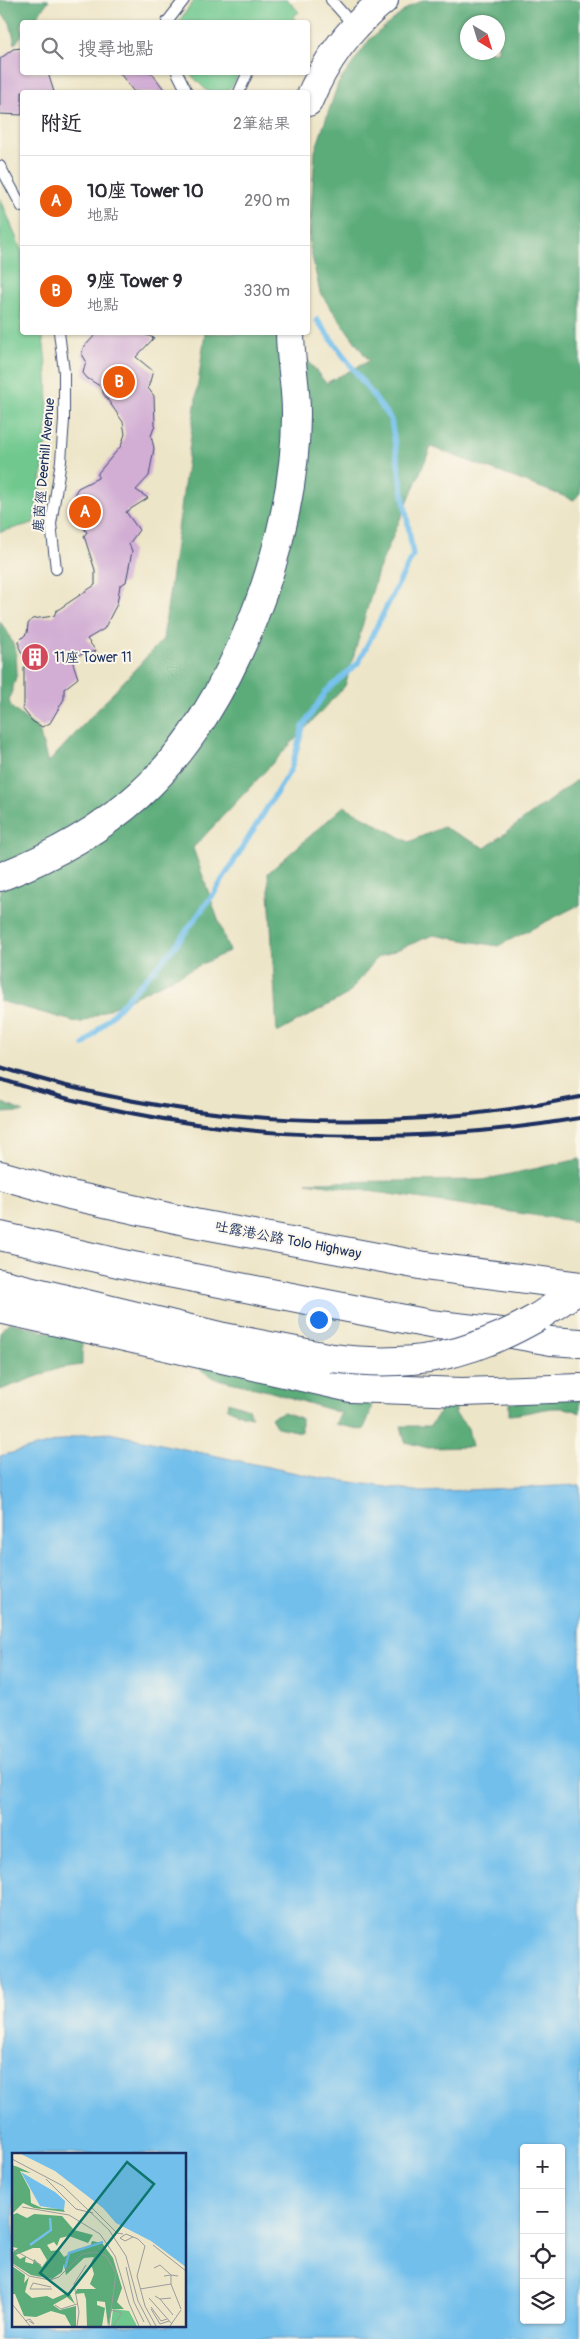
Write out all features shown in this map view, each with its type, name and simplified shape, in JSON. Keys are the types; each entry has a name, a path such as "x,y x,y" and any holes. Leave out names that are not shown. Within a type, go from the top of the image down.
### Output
{"main road":[{"path":"310,97 317,80 335,52 355,27 384,0"},
{"path":"0,877 39,862 79,840 115,816 141,794 176,757 203,719 228,675 246,638 264,588 278,543 288,490 296,411 290,335"},
{"name":"吐露港公路 Tolo Highway","path":"0,1175 70,1195 194,1223 425,1266 580,1287"},
{"path":"0,1236 123,1264 430,1324 501,1332 551,1341 580,1343"},
{"path":"0,1283 224,1337 332,1358 398,1363 428,1360 458,1353 504,1336 580,1287"},
{"path":"0,1309 351,1388 462,1392 580,1388"}],"lane":[{"path":"169,20 184,0"},
{"path":"330,0 355,27"},
{"path":"179,75 186,90"},
{"path":"240,90 247,75"},
{"path":"0,166 20,203"},
{"name":"鹿茵徑 Deerhill Avenue","path":"56,570 51,524 61,461 64,420 64,372 59,335"}],"green space":[{"path":"0,0 49,0 34,20 20,20 20,38 15,44 10,23 0,12"},
{"path":"195,0 288,0 299,12 293,17 295,20 180,20"},
{"path":"423,0 580,0 580,493 574,500 431,447 378,571 345,686 193,848 229,951 80,1023 0,1001 0,622 7,631 16,651 17,673 9,701 12,708 39,730 48,763 163,639 205,335 287,335 326,383 369,361 320,293 310,247 315,151 338,84 370,39 410,6"},
{"path":"191,75 238,75 228,90 206,90"},
{"path":"0,197 20,247 20,335 42,335 48,404 42,476 33,523 0,532"},
{"path":"580,778 580,906 498,946 433,935 377,958 348,994 277,1033 268,873 344,806 409,842 443,827 485,848"},
{"path":"0,1102 24,1112 0,1113"},
{"path":"580,1159 580,1222 307,1182 482,1180"},
{"path":"9,1322 82,1341 82,1365 60,1368 0,1390 0,1332"},
{"path":"186,1359 311,1367 365,1373 372,1402 370,1414 363,1430 335,1424 341,1413 268,1391 213,1378"},
{"path":"580,1394 580,1413 563,1408 554,1408 509,1415 509,1403"},
{"path":"435,1395 454,1396 455,1413 468,1428 472,1447 428,1448 405,1442 401,1426 430,1426 439,1413"},
{"path":"228,1402 249,1409 252,1417 242,1415 227,1408"},
{"path":"284,1412 301,1418 301,1432 277,1427 271,1417"}],"water":[{"path":"109,1433 315,1477 422,1492 580,1485 580,2339 0,2339 0,1456 83,1435"}],"building":[{"path":"20,48 20,75 49,75 53,90 20,90 20,115 0,114 0,59 13,49"},
{"path":"121,75 153,75 164,90 132,90"},
{"path":"95,335 146,335 154,338 136,357 153,371 148,388 154,396 155,425 151,436 154,448 149,476 136,490 148,498 126,512 139,530 129,544 132,551 126,582 120,585 117,604 104,629 87,639 96,651 71,657 78,678 64,689 64,699 50,723 42,727 32,721 22,708 24,704 24,668 27,664 19,647 19,641 27,633 28,624 32,619 54,616 56,611 95,585 95,570 84,536 87,532 71,512 77,502 75,493 78,488 98,478 98,473 121,446 125,434 123,422 103,393 103,388 87,378 83,373 86,361 82,354 83,348"}],"waterway":[{"path":"84,1045 173,949 215,892 291,769 303,727 326,691 358,663 413,555 391,420 317,320"}],"railway":[{"path":"0,1067 70,1087 142,1102 215,1113 288,1119 362,1120 435,1117 508,1109 580,1097"},
{"path":"0,1079 70,1099 142,1115 214,1126 288,1133 361,1136 435,1134 508,1128 580,1118"}],"place":[{"name":"9座 Tower 9","path":"119,382"},
{"name":"10座 Tower 10","path":"85,512"},
{"name":"11座 Tower 11","path":"35,657"}]}
